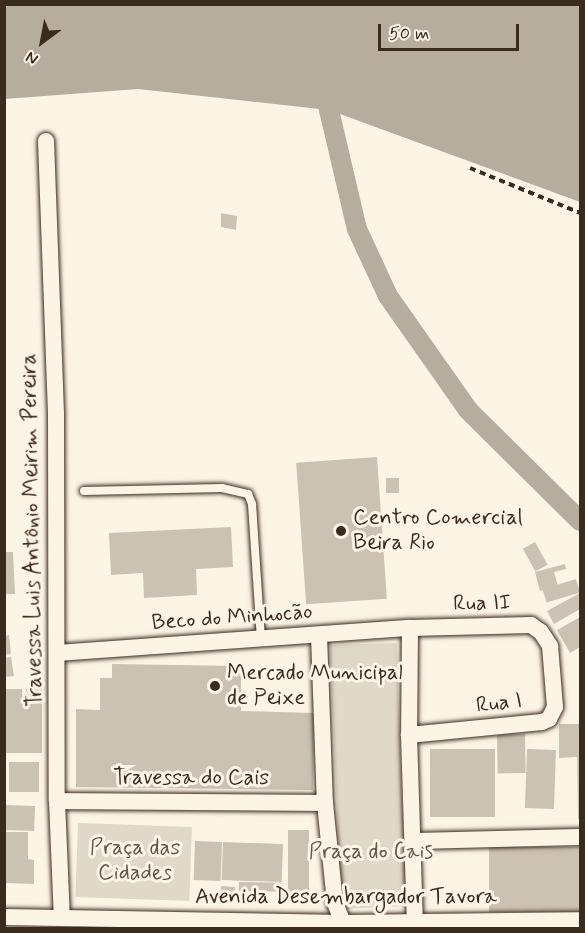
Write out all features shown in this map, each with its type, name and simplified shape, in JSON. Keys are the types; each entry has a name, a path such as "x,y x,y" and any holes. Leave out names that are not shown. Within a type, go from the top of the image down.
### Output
{"street":[{"name":"Travessa Luis Antônio Meirim Pereira","path":"46,141 56,416 57,801 62,918"},
{"name":"Rua II","path":"410,628 531,625 541,632 548,642"},
{"name":"Beco do Minhocão","path":"57,653 410,628"},
{"path":"410,628 409,735 415,921"},
{"path":"319,635 325,803 335,903 345,926"},
{"name":"Rua I","path":"409,735 542,722 549,718 555,707 548,642"},
{"name":"Travessa do Cais","path":"57,801 325,803"},
{"path":"414,841 580,837"},
{"name":"Avenida Desembargador Tavora","path":"4,917 62,918 122,924 345,926 415,921 580,920"}],"lane":[{"path":"84,491 222,488 248,494 253,515 261,639"}],"path":[{"path":"470,168 580,213"}],"green space":[{"name":"Praça do Cais","path":"397,643 401,789 408,906 341,909 330,645"},
{"name":"Praça das Cidades","path":"78,823 192,827 189,901 75,897"}],"shaded area":[{"path":"5,4 580,5 580,202 329,110 138,89 5,99"}],"building":[{"path":"221,213 237,216 236,230 221,227"},
{"name":"Centro Comercial Beira Rio","path":"377,457 387,599 306,604 296,463"},
{"path":"386,478 399,478 399,493 386,493"},
{"path":"231,527 233,567 196,569 197,595 144,598 143,573 111,575 109,533"},
{"path":"535,542 548,565 535,572 523,549"},
{"path":"4,552 13,552 15,594 4,594"},
{"path":"565,564 566,569 554,572 558,586 540,591 535,572"},
{"path":"576,579 580,592 547,603 543,589"},
{"path":"580,593 580,609 554,624 547,611"},
{"path":"580,617 580,647 570,653 557,630"},
{"path":"9,635 11,654 4,655 4,636"},
{"path":"11,657 14,676 4,677 4,658"},
{"path":"112,664 241,666 241,711 314,713 313,790 76,787 76,709 100,710 100,678 112,678"},
{"path":"6,689 42,689 42,753 6,753"},
{"path":"559,724 580,724 580,819 578,819 577,757 559,758"},
{"path":"497,734 525,734 526,773 498,773"},
{"path":"430,749 495,749 495,817 430,817"},
{"path":"527,749 556,750 554,809 525,808"},
{"path":"9,762 39,762 39,792 9,792"},
{"path":"4,805 35,806 34,831 4,830"},
{"path":"288,830 309,830 309,894 288,894"},
{"path":"4,832 28,832 28,859 34,860 34,884 4,883"},
{"path":"195,841 222,842 221,881 194,880"},
{"path":"223,842 283,844 282,882 222,880"},
{"path":"489,847 580,847 580,912 489,912"},
{"path":"239,882 281,883 281,892 239,891"},
{"path":"221,886 235,887 234,902 220,901"}],"waterway":[{"path":"327,84 329,110 357,229 388,296 468,410 580,521"}],"place":[{"name":"Centro Comercial Beira Rio","path":"341,531"},
{"name":"Mercado Municipal de Peixe","path":"215,686"}]}
